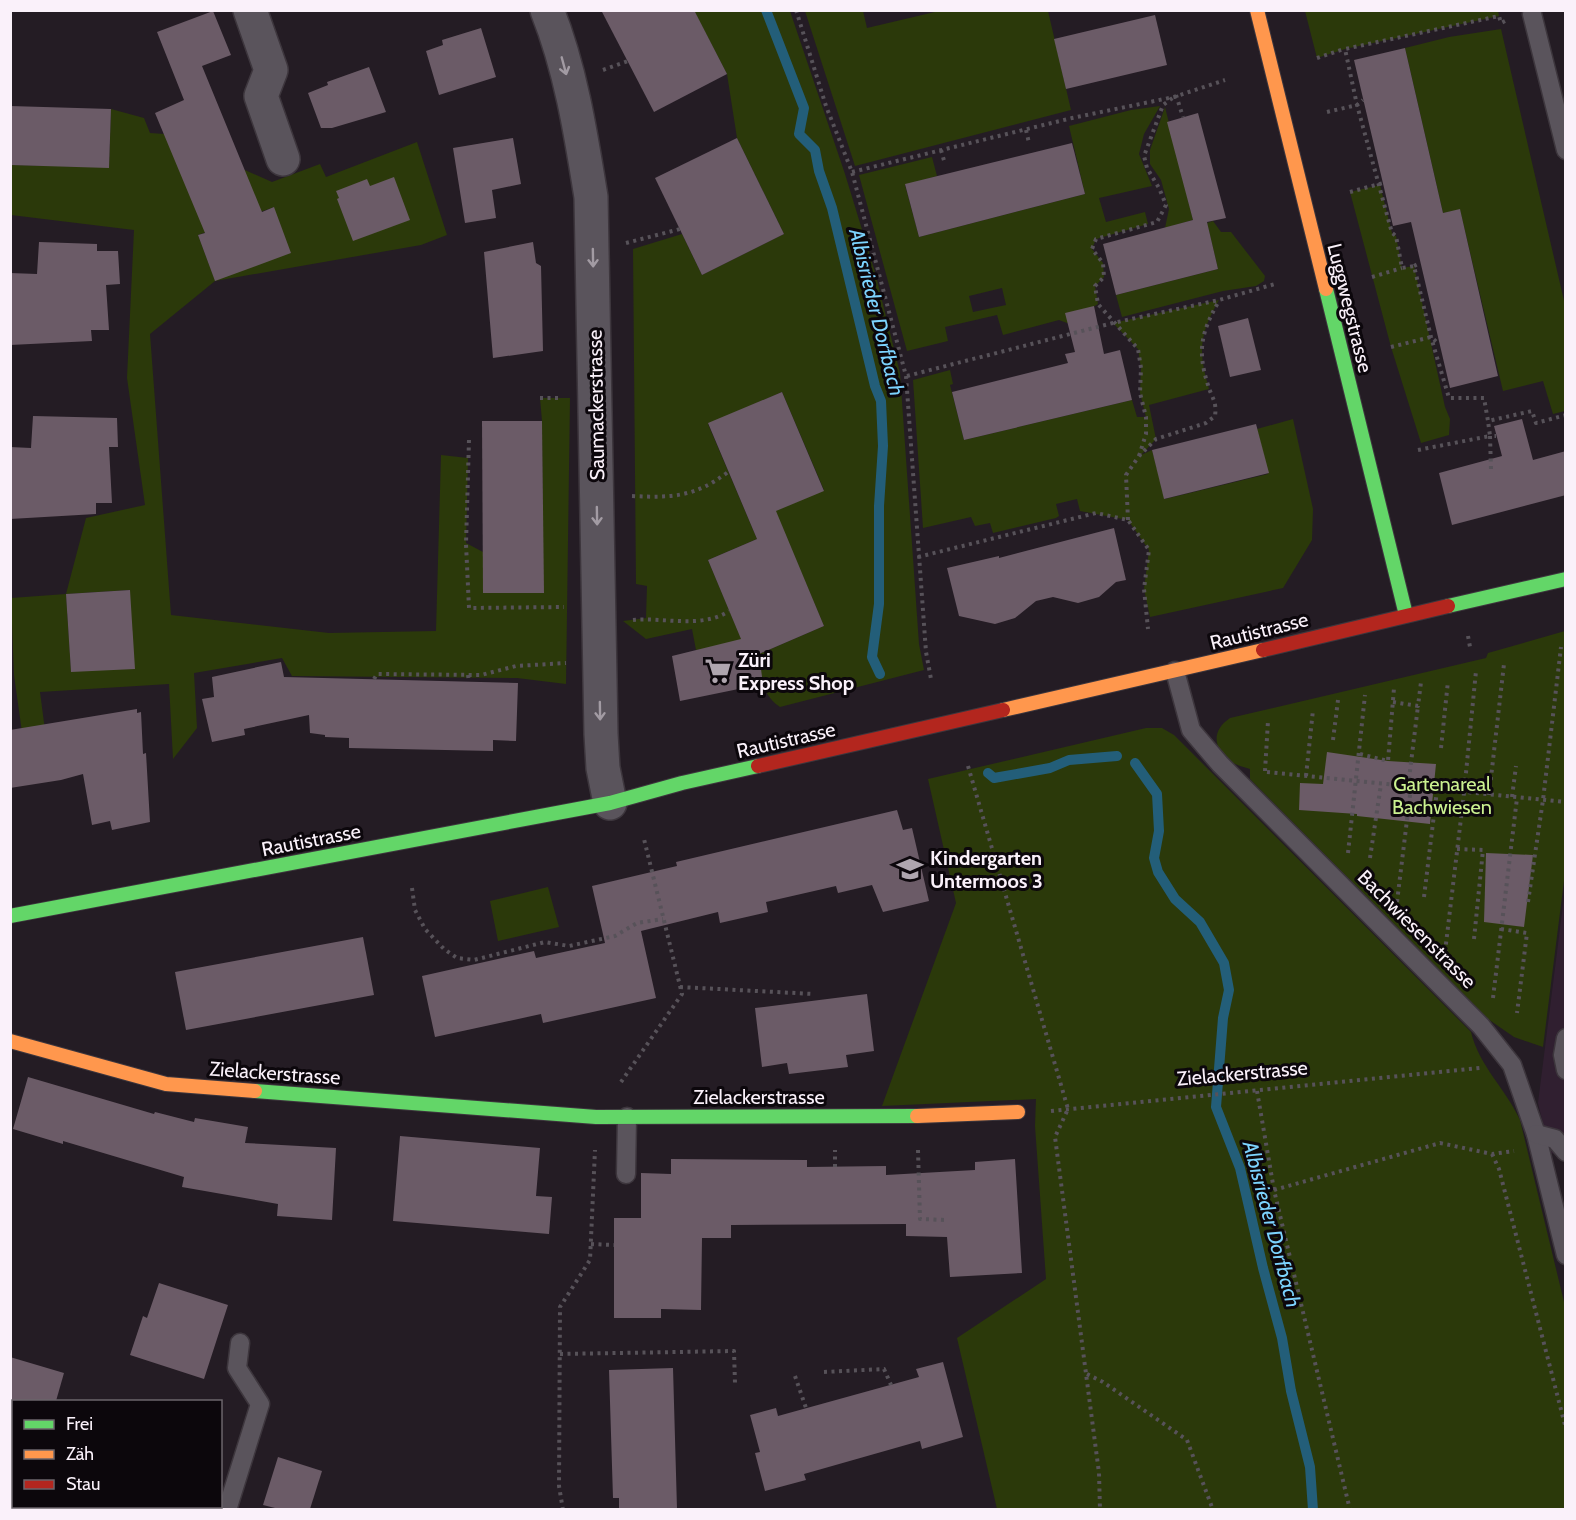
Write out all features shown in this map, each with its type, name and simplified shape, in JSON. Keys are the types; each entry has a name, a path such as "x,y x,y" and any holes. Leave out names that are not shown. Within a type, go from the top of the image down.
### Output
{"street":[{"path":"250,10 271,70 261,96 283,159"},
{"name":"Saumackerstrasse","path":"547,10 554,26 576,110 591,198 601,734 603,768 610,803"},
{"name":"Luggwegstrasse","path":"1257,10 1406,615"},
{"name":"Rautistrasse","path":"10,916 610,803 682,783 1566,579"},
{"name":"Zielackerstrasse","path":"10,1041 166,1084 596,1117 917,1116 1018,1112"}],"lane":[{"path":"1532,14 1566,150"},
{"name":"Bachwiesenstrasse","path":"1175,671 1191,730 1226,771 1481,1026 1512,1065 1536,1134 1566,1255"},
{"path":"1566,1038 1563,1054 1566,1070"},
{"path":"626,1174 627,1117"},
{"path":"1536,1134 1555,1139 1566,1152"},
{"path":"227,1509 260,1404 237,1368 240,1343"}],"path":[{"path":"796,10 826,106 852,172 906,376 918,557 926,652 931,679"},
{"path":"1317,58 1345,49 1499,13 1501,23 1532,14"},
{"path":"1345,49 1357,105 1381,184 1392,233 1396,236 1402,268"},
{"path":"594,74 628,61"},
{"path":"852,172 1175,96 1225,80"},
{"path":"1175,96 1184,117"},
{"path":"1139,456 1146,434 1146,417 1140,393 1141,368 1138,349 1098,304 1095,286 1104,277 1103,263 1092,249 1096,239 1157,222 1166,205 1147,168 1144,156 1163,105 1175,96"},
{"path":"1327,112 1357,105 1363,100"},
{"path":"1026,130 1029,143"},
{"path":"940,150 945,164"},
{"path":"1350,192 1381,184"},
{"path":"622,244 680,229"},
{"path":"1372,277 1420,263"},
{"path":"1414,266 1449,398 1484,398 1490,436 1491,469"},
{"path":"906,376 1113,323 1219,300 1275,284"},
{"path":"1148,629 1144,589 1149,550 1128,520 1126,476 1139,456 1156,439 1206,423 1215,416 1217,404 1209,389 1202,365 1202,349 1206,324 1219,300"},
{"path":"1431,337 1439,344"},
{"path":"1391,346 1431,337"},
{"path":"1488,421 1532,411 1536,423 1566,415"},
{"path":"1418,450 1496,436"},
{"path":"469,440 466,544 469,608 567,607"},
{"path":"625,496 685,495 710,486 728,472"},
{"path":"918,557 1096,513 1128,520"},
{"path":"623,621 705,619 729,611"},
{"path":"1528,902 1544,800 1561,647"},
{"path":"374,679 377,674 481,675 516,666 566,663"},
{"path":"1489,795 1504,664"},
{"path":"1444,961 1476,671"},
{"path":"468,675 469,682"},
{"path":"1441,748 1448,681"},
{"path":"1395,912 1421,682"},
{"path":"1360,754 1388,761 1394,687"},
{"path":"1348,855 1365,695"},
{"path":"1334,741 1338,700"},
{"path":"1393,702 1418,706"},
{"path":"1306,776 1313,710"},
{"path":"1265,772 1268,721"},
{"path":"968,766 1068,1109 1055,1137 1100,1473 1100,1509"},
{"path":"1492,1005 1515,798 1516,766"},
{"path":"1258,772 1566,802"},
{"path":"1370,858 1381,784"},
{"path":"1424,897 1437,790"},
{"path":"1457,849 1483,850 1474,939"},
{"path":"412,888 415,910 425,929 444,949 457,958 474,960 545,942 569,946 592,942 615,936 637,923 663,919"},
{"path":"1501,929 1527,933 1517,1012"},
{"path":"680,987 814,994"},
{"name":"Zielackerstrasse","path":"1018,1112 1512,1065"},
{"path":"1257,1091 1274,1190 1350,1509"},
{"path":"1274,1190 1440,1143 1492,1154 1499,1169 1566,1429"},
{"path":"918,1157 920,1219 946,1220"},
{"path":"591,1244 614,1245"},
{"path":"560,1354 734,1351 735,1383"},
{"path":"824,1372 884,1369 891,1385"},
{"path":"1086,1374 1103,1382 1188,1440 1213,1509"},
{"path":"795,1376 806,1408"}],"shaded area":[{"path":"1565,889 1565,1155 1550,1153 1538,1103"}],"green space":[{"path":"694,11 790,11 845,174 875,272 900,373 919,644 924,670 780,707 773,702 765,690 759,654 824,626 775,511 824,490 782,392 708,424 757,539 708,560 743,643 696,650 692,629 646,639 623,621 646,618 647,586 636,584 633,249 682,234 702,275 784,234 737,138 727,74"},
{"path":"805,11 863,11 867,28 939,11 1048,11 1071,110 855,166"},
{"path":"1305,11 1498,11 1499,16 1345,49 1317,58"},
{"path":"1501,29 1565,305 1565,411 1553,414 1543,381 1503,391 1460,210 1443,213 1405,48 1449,37"},
{"path":"1160,106 1144,134 1139,154 1152,186 1099,198 1106,222 1145,212 1148,224 1096,239 1092,249 1103,263 1104,277 1095,286 1098,304 1067,323 1059,320 1003,335 997,315 945,327 948,341 907,351 859,175 932,157 937,176 905,185 919,237 1085,194 1069,126 1131,110","holes":["1002,288 1006,305 973,312 969,296"]},
{"path":"1165,107 1193,220 1165,228 1169,209 1161,180 1150,164 1150,150"},
{"path":"111,109 144,118 150,133 164,134 272,182 320,164 326,177 417,142 447,235 421,245 215,281 150,334 171,615 329,633 436,631 441,455 468,458 466,543 483,552 483,593 543,593 540,398 570,398 566,684 517,678 292,676 282,658 194,673 197,728 173,759 169,684 40,692 46,738 22,732 14,675 11,598 66,594 86,518 145,505 127,378 134,230 11,215 11,165 109,167","holes":["274,207 215,280 198,235","130,590 71,670 66,594"]},
{"path":"1380,185 1392,233 1396,236 1402,268 1414,266 1445,407 1450,419 1449,435 1421,443 1391,347 1350,192"},
{"path":"1213,221 1221,232 1231,232 1265,276 1264,281 1256,286 1223,291 1122,317 1116,295 1218,269 1207,223"},
{"path":"1219,300 1207,323 1202,343 1203,364 1209,389 1149,405 1156,439 1141,455 1152,450 1165,499 1268,474 1257,429 1293,419 1313,509 1312,540 1283,588 1150,617 1144,589 1149,550 1128,520 1080,511 1077,499 1056,504 1059,516 1056,518 993,533 990,523 975,526 971,517 923,528 913,380 950,370 953,384 950,385 964,440 1132,400 1137,417 1146,417 1140,393 1141,368 1138,349 1113,323"},
{"name":"Gartenareal Bachwiesen","path":"1565,631 1566,865 1543,1047 1514,1037 1488,1019 1250,779 1250,769 1233,763 1225,757 1218,745 1217,734 1230,718 1486,658 1488,653"},
{"path":"1146,728 1162,728 1174,735 1471,1032 1486,1067 1520,1120 1565,1306 1565,1509 997,1509 957,1338 1046,1279 1035,1126 1036,1099 882,1106 956,903 928,779"},
{"path":"548,887 559,927 498,941 490,901"}],"building":[{"path":"601,10 694,10 727,74 654,112"},
{"path":"213,11 231,55 202,66 262,212 274,207 291,253 215,281 198,235 205,233 155,113 184,100 157,32"},
{"path":"1155,15 1167,65 1066,89 1054,39"},
{"path":"481,28 496,77 439,95 426,51 443,45 442,40"},
{"path":"1405,48 1443,213 1460,209 1498,376 1450,388 1411,222 1393,226 1354,60"},
{"path":"369,67 386,112 332,128 321,128 308,93 328,85 327,82"},
{"path":"10,106 111,109 109,168 10,165"},
{"path":"1198,113 1226,218 1207,222 1218,269 1116,295 1103,244 1193,220 1167,122"},
{"path":"513,138 521,184 492,190 496,218 465,223 453,148"},
{"path":"737,138 784,234 702,275 655,178"},
{"path":"1072,143 1085,194 919,237 905,184"},
{"path":"394,177 410,220 353,241 336,191 367,179 370,186"},
{"path":"39,242 97,244 97,251 118,251 120,284 106,285 109,330 91,330 92,341 10,345 10,273 37,274"},
{"path":"533,242 536,263 541,266 543,351 493,358 484,252"},
{"path":"1094,306 1104,354 1120,350 1132,400 964,440 952,392 1068,363 1065,354 1075,352 1065,313"},
{"path":"1248,318 1261,370 1230,377 1218,326"},
{"path":"782,392 824,491 776,511 824,626 759,654 763,684 680,701 672,656 741,639 708,560 757,539 708,423"},
{"path":"33,416 117,418 118,447 109,447 112,503 96,503 96,514 10,519 10,447 31,448"},
{"path":"1522,419 1533,460 1566,451 1566,495 1452,525 1439,473 1502,456 1494,426"},
{"path":"482,421 542,421 544,593 483,593"},
{"path":"1256,424 1269,473 1164,499 1152,450"},
{"path":"1114,528 1126,580 1116,582 1099,597 1078,603 1053,597 1036,601 1015,618 995,624 959,616 947,568 999,556 999,558"},
{"path":"130,590 135,669 71,672 66,594"},
{"path":"281,662 284,677 518,683 516,741 493,740 493,751 349,748 349,738 325,737 325,735 310,733 309,715 244,729 245,735 212,742 202,699 214,697 212,677"},
{"path":"137,709 137,713 141,712 143,754 146,753 150,822 112,830 110,821 92,825 83,774 10,788 10,730"},
{"path":"1327,752 1388,761 1436,764 1430,824 1357,816 1357,814 1299,810 1300,783 1323,784"},
{"path":"897,810 903,830 912,828 929,901 883,912 872,885 838,893 836,886 766,902 768,912 720,923 718,912 641,931 656,998 543,1023 541,1014 435,1037 422,976 534,951 536,958 605,943 592,886 677,866 676,862"},
{"path":"1486,853 1533,855 1524,927 1484,922"},
{"path":"363,937 374,995 186,1030 175,972"},
{"path":"867,994 874,1051 846,1055 848,1067 789,1074 787,1063 762,1067 755,1008"},
{"path":"28,1077 154,1114 155,1112 194,1122 195,1118 248,1127 245,1143 336,1148 332,1220 277,1216 278,1204 182,1187 184,1177 63,1141 63,1144 13,1129"},
{"path":"400,1136 540,1148 536,1196 552,1197 549,1234 393,1221"},
{"path":"671,1159 807,1160 807,1167 886,1166 886,1175 975,1170 975,1162 1015,1159 1022,1273 950,1277 947,1237 906,1236 906,1224 731,1225 731,1238 702,1238 701,1310 661,1309 661,1318 614,1318 614,1218 641,1218 641,1173 671,1174"},
{"path":"159,1283 228,1305 204,1379 130,1355 143,1316 147,1318"},
{"path":"10,1357 64,1373 56,1400 10,1401"},
{"path":"943,1362 963,1437 922,1449 920,1441 804,1474 806,1480 765,1491 755,1453 760,1452 750,1415 776,1408 778,1416 919,1377 916,1369"},
{"path":"673,1368 677,1509 619,1509 619,1498 613,1498 609,1370"},
{"path":"278,1457 322,1471 310,1509 279,1509 263,1505"}],"waterway":[{"name":"Albisrieder Dorfbach","path":"766,10 804,108 799,134 815,150 819,171 832,208 875,386 881,401 883,446 879,506 879,604 872,657 880,674"},
{"name":"Albisrieder Dorfbach","path":"988,773 994,778 1050,768 1069,760 1117,756"},
{"name":"Albisrieder Dorfbach","path":"1135,763 1157,794 1159,831 1154,858 1158,872 1175,899 1200,922 1224,963 1229,990 1223,1018 1216,1107 1240,1168 1282,1338 1291,1391 1310,1467 1313,1510"}],"traffic: fast":[{"path":"1326,289 1406,615"},
{"path":"1448,606 1566,579"},
{"path":"10,916 610,803 682,783 758,766"},
{"path":"255,1091 596,1117 917,1116"}],"traffic: slow":[{"path":"1257,10 1326,289"},
{"path":"1003,710 1263,650"},
{"path":"10,1041 166,1084 255,1091"},
{"path":"917,1116 1018,1112"}],"traffic: jam":[{"path":"1263,650 1448,606"},
{"path":"758,766 1003,710"}],"place":[{"name":"Züri Express Shop","path":"718,671"},
{"name":"Kindergarten Untermoos 3","path":"910,869"}]}
